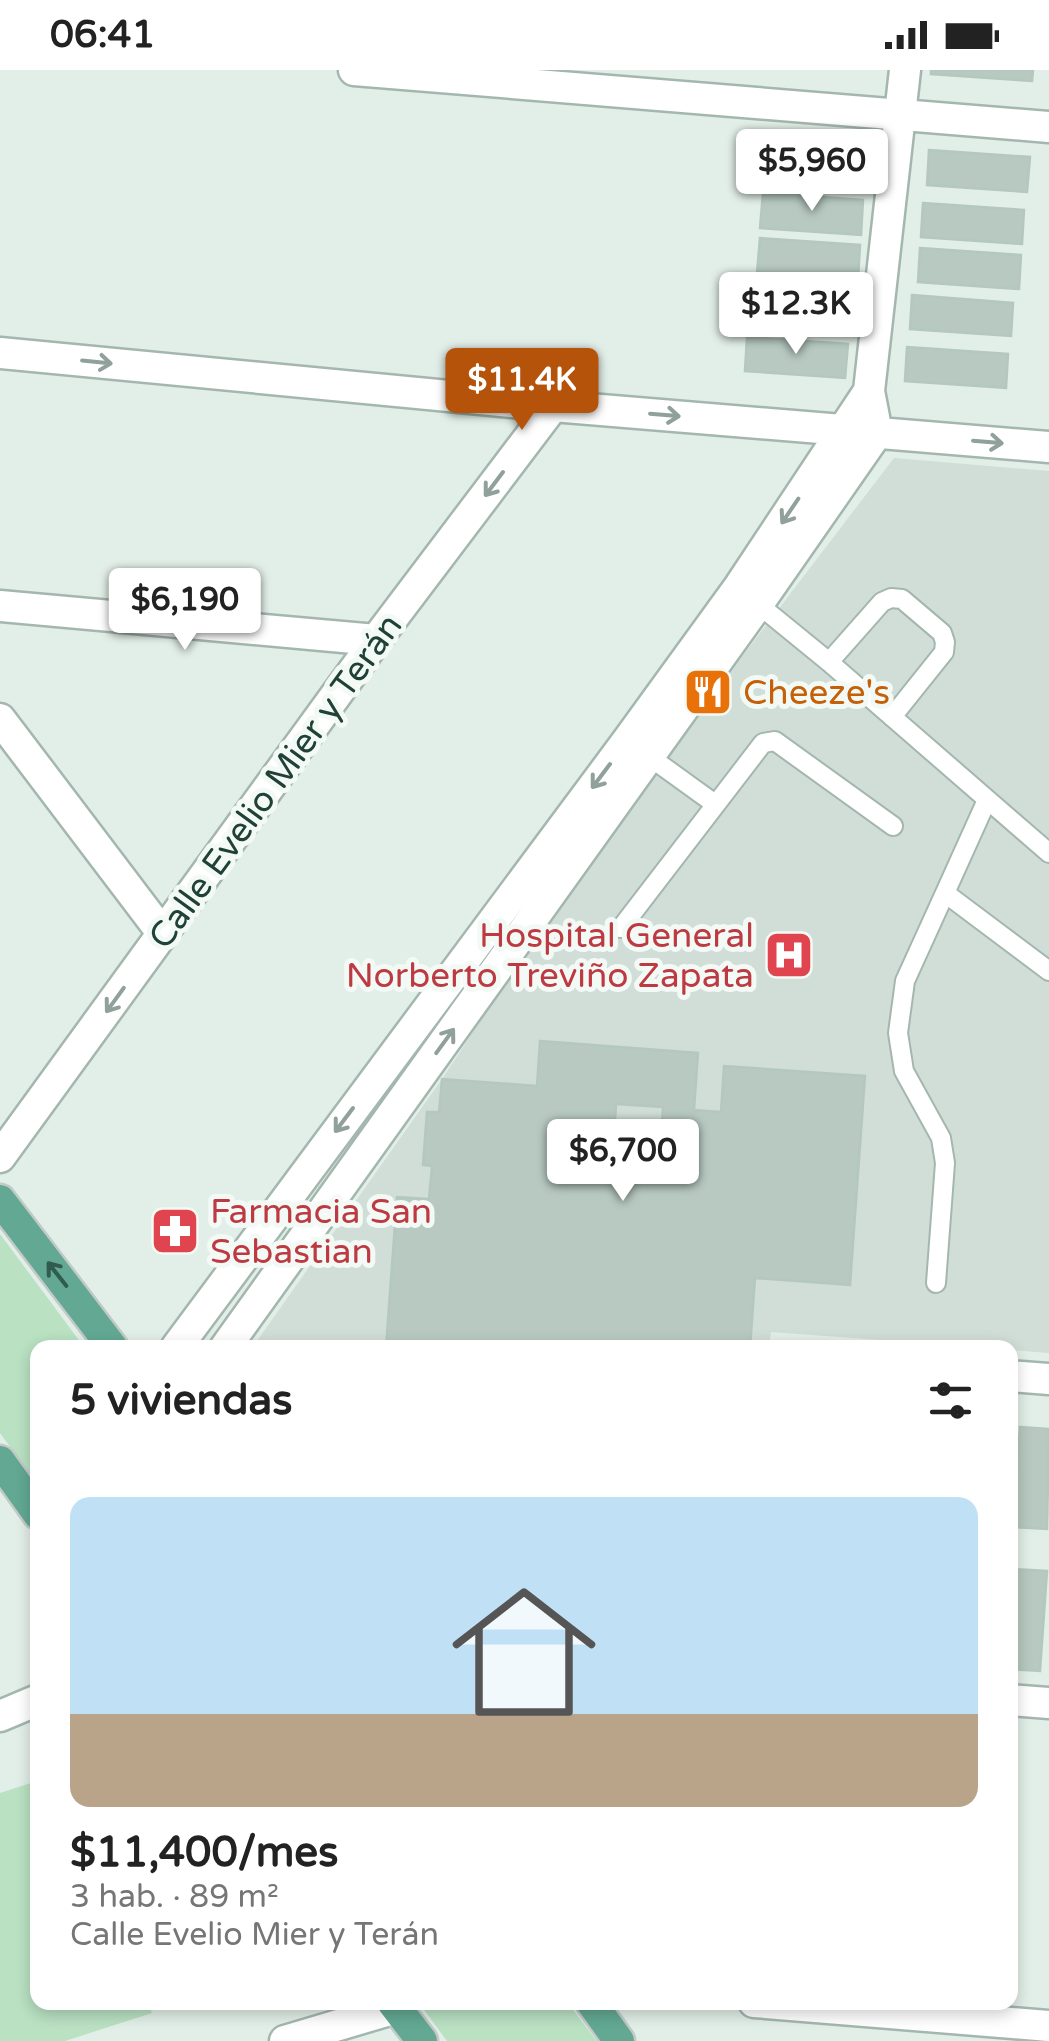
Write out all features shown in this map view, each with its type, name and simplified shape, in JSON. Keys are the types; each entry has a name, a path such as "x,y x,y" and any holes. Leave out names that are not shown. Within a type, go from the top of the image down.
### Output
{"main road":[{"path":"0,1200 107,1340"},
{"path":"0,1461 30,1503"},
{"path":"398,2010 422,2041"},
{"path":"597,2010 619,2041"}],"street":[{"path":"354,70 1049,127"},
{"path":"231,1340 410,1090 638,748 748,595 877,433 869,391 905,70"},
{"path":"0,353 552,406 1049,447"},
{"path":"748,595 869,391"},
{"name":"Calle Evelio Mier y Terán","path":"0,1157 376,640 552,406"},
{"path":"0,606 376,640"},
{"path":"0,718 163,934"},
{"path":"182,1340 383,1068 638,748"},
{"path":"383,1068 410,1090"},
{"path":"1018,1377 1049,1379"},
{"path":"1018,1701 1049,1703"},
{"path":"0,1716 30,1703"},
{"path":"285,2041 379,2010"},
{"path":"850,2010 1049,2026"}],"lane":[{"path":"748,595 1049,854"},
{"path":"829,662 882,602 902,599 942,634 945,642 944,652 892,716"},
{"path":"621,928 763,743 775,741 892,826"},
{"path":"638,748 716,804"},
{"path":"936,1283 945,1162 941,1138 904,1071 898,1033 906,981 987,800"},
{"path":"945,894 1049,971"}],"shaded area":[{"name":"Hospital General Norberto Treviño Zapata","path":"894,458 1049,471 1049,1353 1018,1351 1018,1340 880,1340 771,1332 770,1340 258,1340 489,1008 735,666"}],"green space":[{"path":"0,1234 79,1340 30,1340 30,1474 0,1433"},
{"path":"30,1783 30,2010 152,2013 65,2041 0,2041 0,1793"},
{"path":"424,2010 573,2010 597,2041 447,2041"}],"building":[{"path":"931,70 1033,70 1032,81 931,74"},
{"path":"768,141 869,148 866,182 766,175"},
{"path":"929,150 1030,157 1027,192 927,185"},
{"path":"763,193 863,200 861,235 760,228"},
{"path":"923,203 1024,210 1022,244 921,237"},
{"path":"760,238 860,245 858,279 757,273"},
{"path":"920,248 1021,255 1019,289 918,282"},
{"path":"751,286 852,293 850,327 749,320"},
{"path":"912,295 1013,303 1011,336 910,329"},
{"path":"747,337 848,344 845,378 745,371"},
{"path":"907,347 1008,354 1006,388 905,381"},
{"path":"540,1041 698,1053 694,1110 721,1112 724,1066 865,1076 850,1285 755,1278 751,1340 387,1340 397,1197 429,1199 432,1166 423,1165 427,1112 439,1112 442,1079 537,1086","holes":["616,1104 663,1107 662,1123 615,1121"]},
{"path":"1020,1427 1049,1429 1047,1529 1018,1527"},
{"path":"1018,1569 1047,1571 1040,1671 1018,1670"}],"place":[{"name":"Cheeze's","path":"708,692"},
{"name":"Hospital General Norberto Treviño Zapata","path":"789,955"},
{"name":"Farmacia San Sebastian","path":"175,1231"}]}
